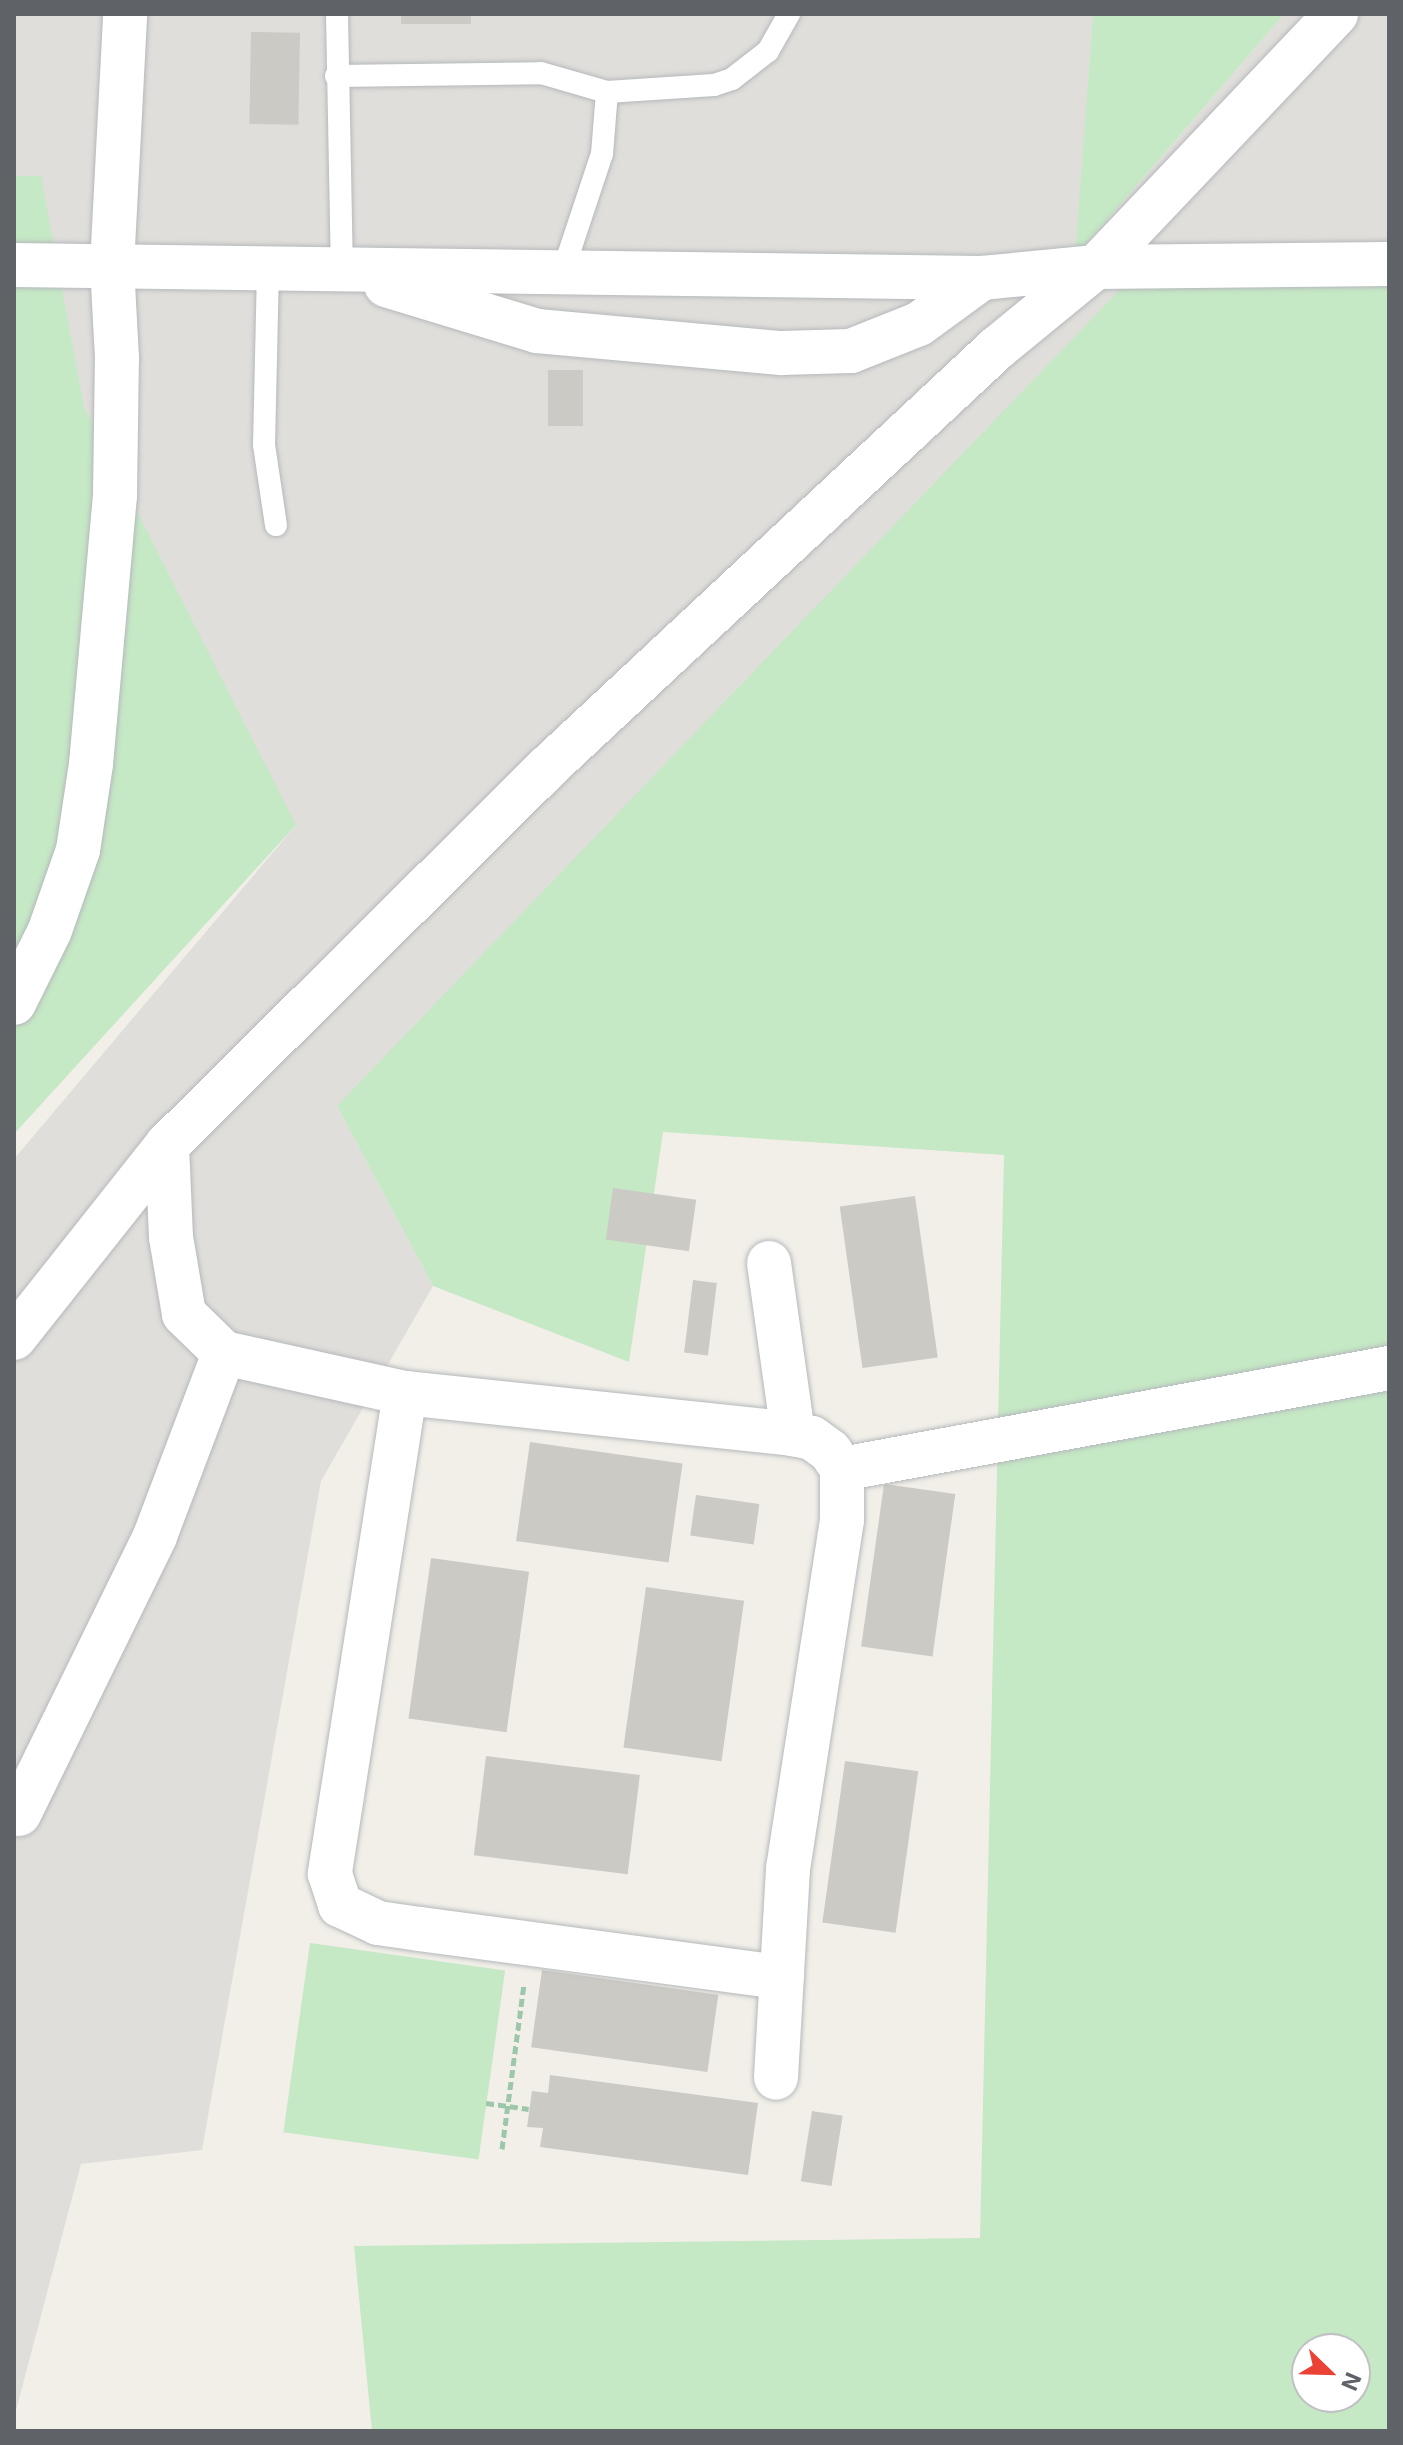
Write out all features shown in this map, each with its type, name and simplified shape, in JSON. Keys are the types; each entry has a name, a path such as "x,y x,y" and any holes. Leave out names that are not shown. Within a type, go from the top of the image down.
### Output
{"street":[{"path":"14,1003 50,930 78,850 91,764 115,496 117,358 112,266 125,14"},
{"path":"14,1338 167,1145 560,757 997,348 1096,267 1336,14"},
{"path":"14,265 342,272 563,271 982,278 1096,267 1389,264"},
{"path":"342,272 537,331 781,353 851,351 919,324 982,278"},
{"path":"167,1145 171,1237 184,1314 224,1353 405,1393 793,1434 824,1444 842,1469 833,1587 788,1869 776,2078"},
{"path":"769,1263 788,1373 793,1434"},
{"path":"19,1814 155,1536 224,1353"},
{"path":"842,1469 1389,1368"},
{"path":"405,1393 331,1888 340,1905 378,1923 528,1947 782,1977"}],"lane":[{"path":"337,14 342,272"},
{"path":"336,76 541,73 607,92 714,85 732,79 768,51 789,14"},
{"path":"563,271 602,154 607,92"},
{"path":"268,269 264,445 276,525"}],"path":[{"path":"502,2149 528,1947"},
{"path":"486,2103 529,2109"}],"shaded area":[{"path":"14,14 1093,14 1076,256 1284,14 1389,14 1389,249 337,1106 433,1286 321,1481 202,2150 81,2164 14,2418 14,1159 296,825 110,546 40,176 14,176"}],"green space":[{"path":"1093,14 1284,14 1075,257"},
{"path":"14,176 41,176 84,407 296,825 14,1134"},
{"path":"1153,255 1389,262 1389,2431 372,2431 354,2246 980,2238 1004,1155 663,1132 629,1362 433,1286 337,1106"},
{"path":"310,1943 505,1970 479,2160 283,2132"}],"building":[{"path":"401,14 471,14 471,24 401,24"},
{"path":"251,32 300,33 298,125 249,124"},
{"path":"548,370 583,370 583,426 548,426"},
{"path":"613,1188 696,1200 689,1251 606,1239"},
{"path":"915,1196 938,1357 862,1368 840,1207"},
{"path":"693,1280 717,1283 708,1355 684,1352"},
{"path":"530,1442 683,1463 669,1562 516,1541"},
{"path":"884,1484 955,1494 932,1656 861,1646"},
{"path":"696,1495 759,1504 754,1545 690,1536"},
{"path":"431,1558 529,1572 506,1732 408,1718"},
{"path":"646,1587 744,1601 721,1761 623,1747"},
{"path":"486,1756 640,1775 628,1874 474,1855"},
{"path":"845,1761 918,1771 896,1933 822,1922"},
{"path":"542,1970 718,1995 707,2072 531,2047"},
{"path":"550,2075 758,2103 748,2175 540,2147 543,2128 527,2127 532,2091 548,2093"},
{"path":"812,2111 843,2116 832,2186 801,2181"}]}
